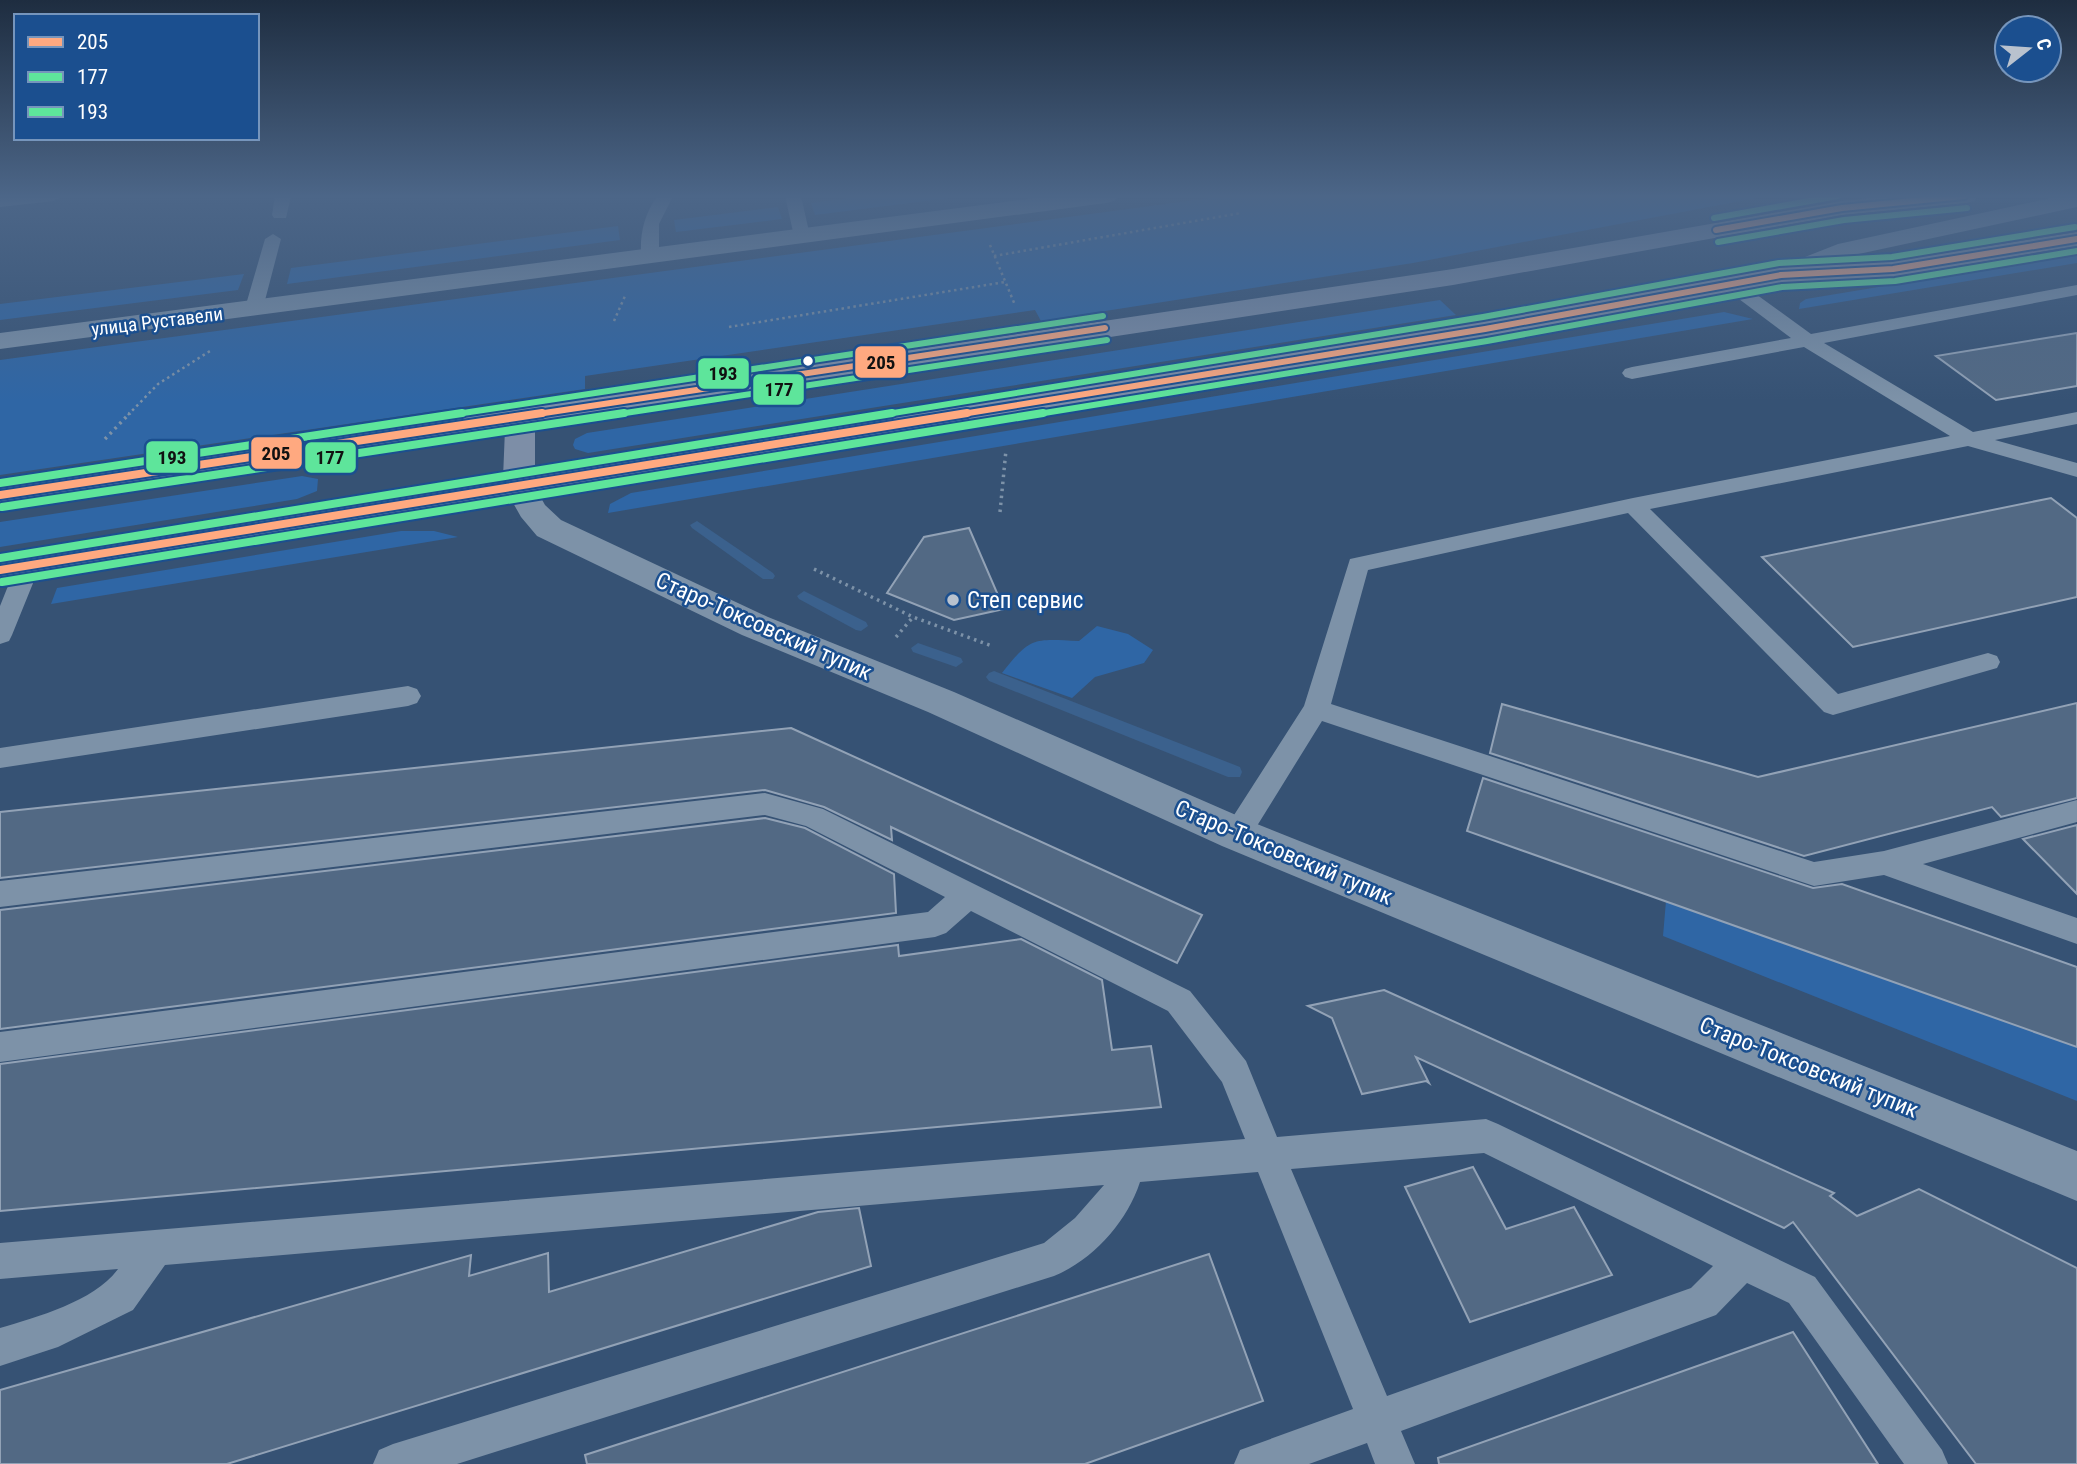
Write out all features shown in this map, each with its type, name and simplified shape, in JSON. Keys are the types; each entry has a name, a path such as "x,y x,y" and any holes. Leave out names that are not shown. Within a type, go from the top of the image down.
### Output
{"main road":[{"path":"0,495 1524,264"},
{"path":"1781,275 1808,264"},
{"path":"14,568 1485,329 1730,283 1781,275 1893,269 1922,264"},
{"path":"519,485 520,417"}],"street":[{"name":"улица Руставели","path":"0,341 587,264"},
{"name":"Старо-Токсовский тупик","path":"519,485 533,510 548,528 755,626 941,702 1237,834 2077,1176"}],"lane":[{"path":"254,308 266,264"},
{"path":"1730,283 1843,365 1971,440 2077,470"},
{"path":"1632,373 2077,290"},
{"path":"1237,834 1316,709 1325,687 1358,564 1633,505 2077,418"},
{"path":"1633,505 1833,705 1988,662"},
{"path":"0,635 14,568"},
{"path":"0,758 408,696"},
{"path":"1316,709 1814,874 1884,863 2077,811"},
{"path":"0,894 765,804 813,817 1179,1001 1234,1072 1395,1464"},
{"path":"1884,863 2077,931"},
{"path":"0,1047 935,924 969,895"},
{"path":"0,1261 1486,1136 1802,1290 1928,1464"},
{"path":"393,1464 1054,1258 1088,1231 1117,1198 1128,1166"},
{"path":"0,1347 45,1334 120,1297 156,1247"},
{"path":"1254,1464 1703,1303 1743,1261"}],"path":[{"path":"999,264 1016,306"},
{"path":"729,327 1006,282"},
{"path":"64,486 141,399 158,384 204,357 254,308"},
{"path":"1000,512 1006,450"},
{"path":"814,569 914,617 992,646"}],"shaded area":[{"path":"320,264 436,264 287,284 291,268"},
{"path":"715,264 1405,264 1041,321 1035,310 585,376 585,389 0,475 0,360"},
{"path":"2015,264 2069,264 1799,309 1800,303 1806,299"},
{"path":"244,274 238,290 0,320 0,304"},
{"path":"1440,300 1456,315 588,453 575,449 573,445 575,439 587,433"},
{"path":"1724,312 1753,319 608,513 610,504 631,493"},
{"path":"302,476 318,479 317,491 297,499 0,547 0,522"},
{"path":"401,531 434,531 458,537 51,604 57,588"},
{"path":"1097,626 1128,634 1153,650 1144,663 1095,677 1072,698 1002,673 1020,652 1034,642 1079,641"},
{"path":"1666,901 2077,1047 2077,1101 1663,936"}],"building":[{"path":"2077,333 2077,386 1996,400 1936,356"},
{"path":"2051,498 2077,518 2077,597 1853,647 1762,557"},
{"path":"969,528 1004,609 954,620 887,593 924,537"},
{"path":"2077,703 2077,798 2001,817 1992,807 1804,856 1490,753 1502,704 1758,777"},
{"path":"791,728 1202,915 1177,963 891,827 892,840 824,807 765,790 0,878 0,812"},
{"path":"1483,778 1813,888 1842,884 2077,967 2077,1047 1467,831"},
{"path":"765,818 805,828 894,874 896,913 0,1029 0,910"},
{"path":"2077,825 2077,894 2023,839"},
{"path":"1021,939 1102,980 1112,1050 1151,1046 1161,1107 0,1211 0,1064 898,945 899,956"},
{"path":"1384,990 1834,1193 1830,1196 1857,1216 1919,1189 2077,1268 2077,1464 1976,1464 1793,1222 1784,1228 1416,1057 1429,1083 1426,1081 1362,1094 1332,1018 1308,1006"},
{"path":"1473,1167 1506,1229 1574,1207 1612,1275 1470,1322 1405,1187"},
{"path":"859,1208 871,1266 227,1464 0,1464 0,1390 471,1255 469,1276 548,1253 549,1292 818,1212"},
{"path":"1209,1254 1263,1401 1085,1464 587,1464 585,1455"},
{"path":"1793,1332 1878,1464 1439,1464 1438,1458"}],"waterway":[{"path":"697,525 768,576"},
{"path":"804,596 861,626"},
{"path":"918,648 956,662"},
{"path":"994,677 1234,772"}],"transit line":[{"name":"193","path":"0,558 1483,317 1772,264"},
{"name":"205","path":"0,570 1485,329 1781,275 1893,269 1922,264"},
{"name":"177","path":"2,582 1487,341 1782,287 1895,281 1996,264"},
{"name":"193","path":"0,483 1103,316"},
{"name":"205","path":"0,495 1105,328"},
{"name":"177","path":"2,507 1107,340"}],"place":[{"name":"Степ сервис","path":"953,600"}]}
